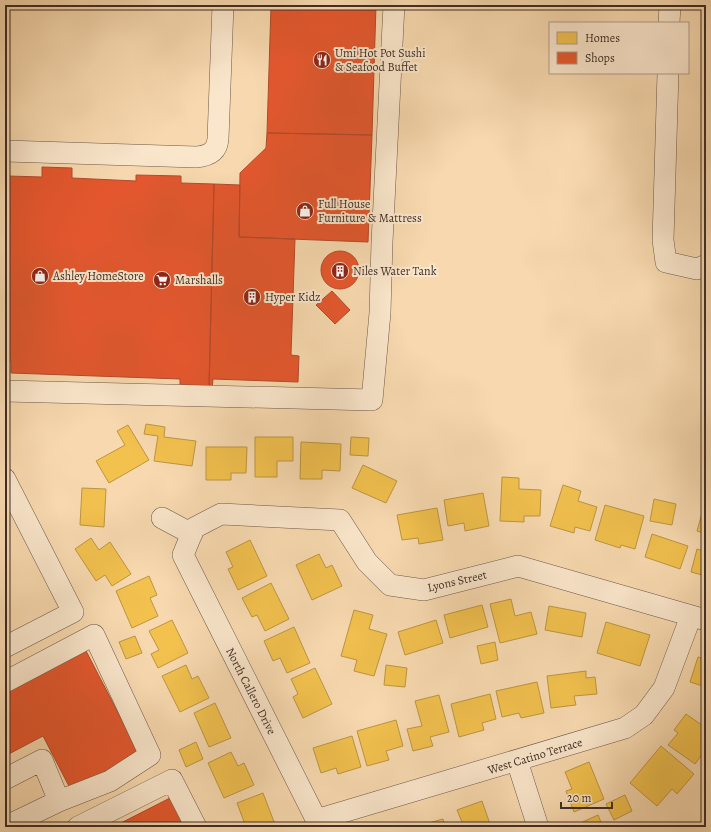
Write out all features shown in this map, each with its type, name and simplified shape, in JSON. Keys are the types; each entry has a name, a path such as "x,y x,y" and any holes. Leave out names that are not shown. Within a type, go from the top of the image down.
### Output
{"street":[{"path":"5,151 196,158 212,153 217,146 218,139 223,5"},
{"path":"5,391 372,400 380,312 394,5"},
{"path":"669,22 670,5"},
{"path":"668,74 663,240 666,262 697,269 706,265"},
{"path":"5,479 73,612 5,647"},
{"name":"Lyons Street","path":"183,555 194,528 221,514 340,520 367,562 390,585 424,590 518,566 698,618"},
{"path":"162,518 192,534"},
{"name":"North Callero Drive","path":"183,555 318,824"},
{"name":"West Catino Terrace","path":"318,824 625,728 644,716 664,688 698,618"},
{"path":"5,682 94,635 150,755 110,781 59,801 5,827"},
{"path":"5,779 42,760 59,801"},
{"path":"517,761 538,827"},
{"path":"78,827 172,780 196,827"}],"building: Homes":[{"path":"146,424 165,427 164,437 196,441 192,466 154,461 158,436 144,434"},
{"path":"128,425 149,460 109,483 96,461 125,445 117,431"},
{"path":"255,437 293,437 293,461 277,461 277,477 255,477"},
{"path":"351,437 369,438 368,456 350,455"},
{"path":"301,442 341,444 340,471 322,470 322,479 300,479"},
{"path":"206,447 247,447 246,473 231,473 231,480 206,480"},
{"path":"363,465 397,481 386,503 352,488"},
{"path":"502,477 519,478 519,489 541,490 540,516 524,516 524,522 500,521"},
{"path":"563,485 581,491 578,501 597,507 590,531 575,527 574,533 550,526"},
{"path":"82,488 106,489 104,527 80,525"},
{"path":"483,493 489,526 465,531 464,523 448,526 444,500"},
{"path":"654,499 676,504 672,525 650,521"},
{"path":"605,505 644,516 635,549 621,545 620,548 595,540"},
{"path":"437,508 443,540 419,544 418,538 402,540 397,515"},
{"path":"702,513 706,514 706,534 697,531"},
{"path":"652,534 688,546 680,569 645,557"},
{"path":"91,538 99,550 110,542 131,574 112,586 105,575 96,581 75,549"},
{"path":"250,540 267,576 238,590 228,569 233,567 226,552"},
{"path":"697,549 706,552 706,576 691,572"},
{"path":"319,554 326,568 332,565 342,586 312,600 296,565"},
{"path":"149,576 157,595 150,598 158,616 132,628 116,591"},
{"path":"271,583 289,619 265,631 257,615 252,617 242,598"},
{"path":"511,599 515,616 531,612 537,634 500,643 490,604"},
{"path":"482,605 488,627 450,638 444,615"},
{"path":"549,606 586,613 582,637 545,630"},
{"path":"354,610 373,615 369,629 387,634 374,676 354,671 357,660 341,656"},
{"path":"172,620 188,653 158,668 151,654 159,650 149,631"},
{"path":"436,620 443,643 405,655 398,632"},
{"path":"606,622 650,635 640,666 597,653"},
{"path":"294,627 310,663 287,673 280,658 273,661 264,641"},
{"path":"135,636 142,653 126,659 119,642"},
{"path":"495,642 498,660 481,664 477,646"},
{"path":"698,657 706,659 706,687 690,682"},
{"path":"186,665 192,679 198,676 209,698 180,712 162,676"},
{"path":"386,665 407,668 405,687 384,685"},
{"path":"315,668 332,704 303,718 293,697 298,694 291,679"},
{"path":"586,671 586,678 595,677 597,694 574,696 576,705 551,708 547,676"},
{"path":"537,682 544,713 521,718 519,713 502,717 496,691"},
{"path":"490,694 496,719 482,723 484,730 459,737 451,704"},
{"path":"439,695 449,732 430,737 433,746 413,751 407,729 422,726 415,701"},
{"path":"215,703 231,738 209,747 194,713"},
{"path":"686,714 706,728 706,749 695,764 668,745 678,733 674,730"},
{"path":"396,720 403,746 386,751 389,760 367,766 357,731"},
{"path":"352,736 361,767 338,774 336,768 321,773 313,748"},
{"path":"196,742 203,759 186,767 179,750"},
{"path":"661,746 694,774 677,794 672,789 657,806 630,783"},
{"path":"231,752 238,766 244,763 254,785 224,798 208,763"},
{"path":"589,762 604,799 574,812 566,791 572,789 565,772"},
{"path":"263,793 276,827 246,827 237,803"},
{"path":"625,795 632,811 614,820 606,804"},
{"path":"482,801 491,827 464,827 457,810"},
{"path":"598,815 603,827 577,827 576,825"},
{"path":"443,819 445,827 414,827"}],"building: Shops":[{"path":"271,5 376,5 372,135 267,133"},
{"name":"Full House Furniture & Mattress","path":"267,133 372,135 368,242 239,237 240,173 266,148"},
{"path":"42,167 72,168 72,178 136,181 136,175 181,176 181,183 214,184 209,389 180,388 180,379 11,373 11,361 5,360 5,177 42,177"},
{"name":"Hyper Kidz","path":"214,184 240,185 239,237 295,239 291,355 299,356 298,382 213,379 212,390 209,389"},
{"name":"Niles Water Tank","path":"340,251 350,254 356,260 359,270 356,280 350,286 340,289 330,286 324,280 321,270 324,260 330,254"},
{"path":"332,291 350,310 335,324 316,305"},
{"path":"85,649 141,757 72,792 43,736 5,756 5,690"},
{"path":"170,798 185,827 113,827"}],"place":[{"name":"Umi Hot Pot Sushi & Seafood Buffet","path":"322,60"},
{"name":"Full House Furniture & Mattress","path":"305,211"},
{"name":"Niles Water Tank","path":"340,271"},
{"name":"Ashley HomeStore","path":"40,276"},
{"name":"Marshalls","path":"162,280"},
{"name":"Hyper Kidz","path":"252,297"}]}
